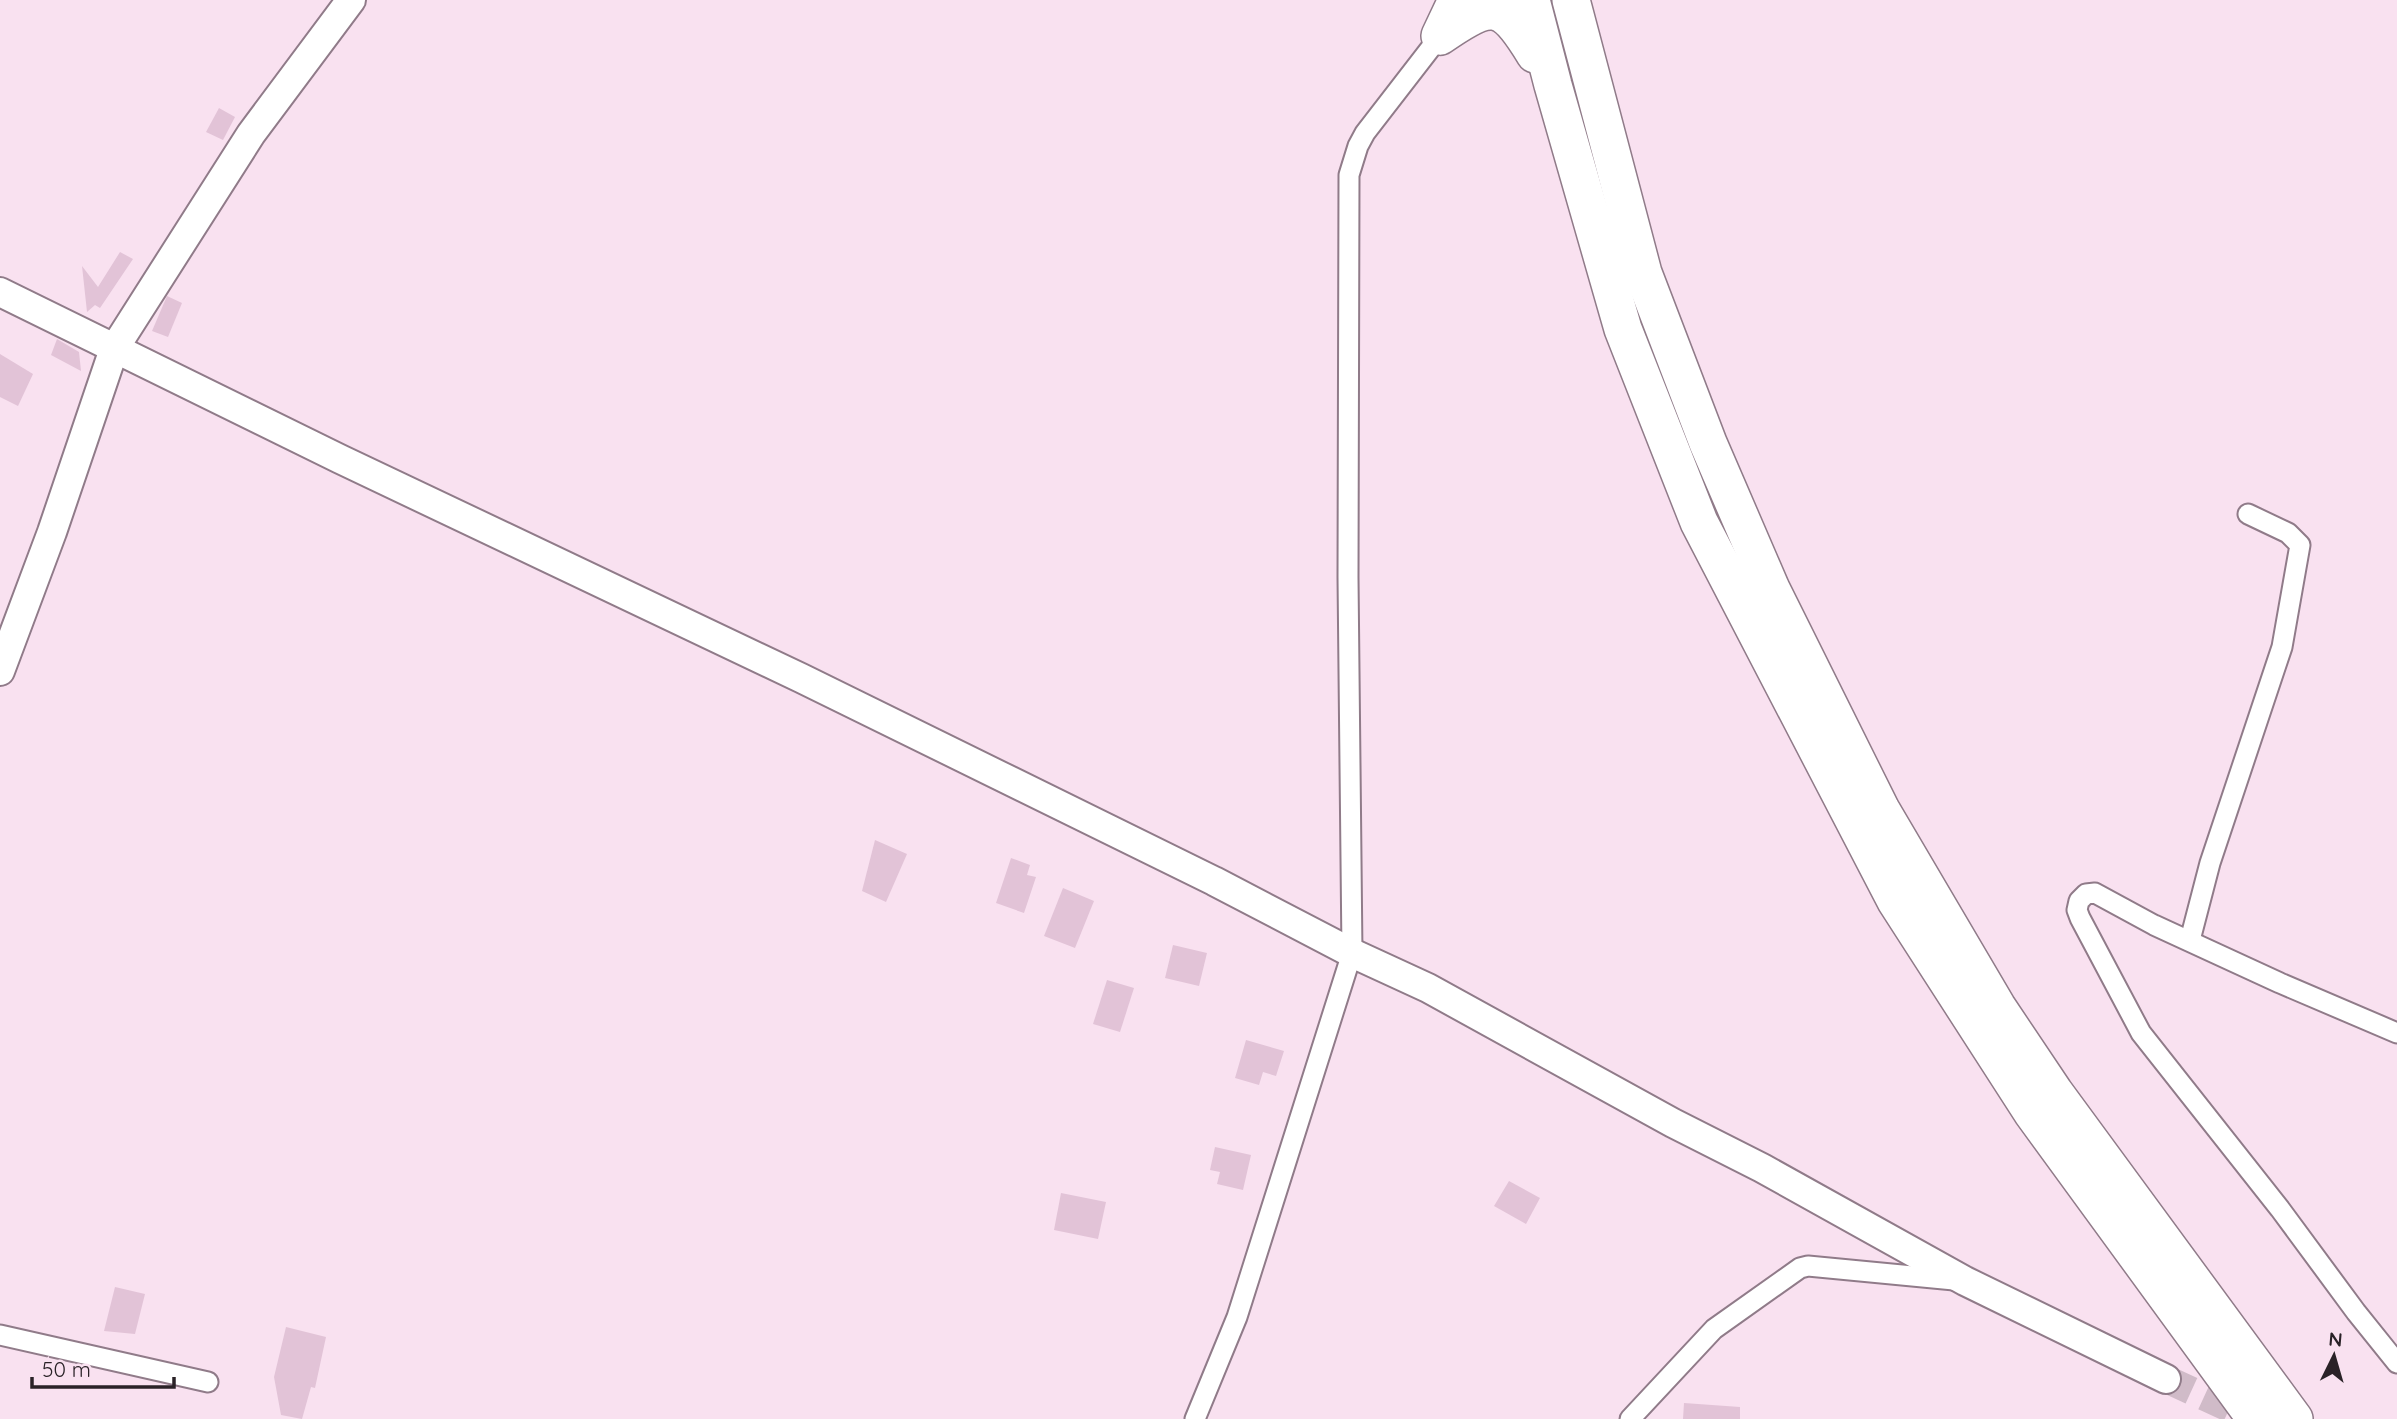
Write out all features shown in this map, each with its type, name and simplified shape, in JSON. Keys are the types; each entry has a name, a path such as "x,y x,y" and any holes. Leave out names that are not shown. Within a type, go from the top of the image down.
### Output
{"highway":[{"path":"1440,36 1457,0"},
{"path":"1531,0 1623,328 1699,522 1896,901 2032,1112 2256,1419"},
{"path":"1571,0 1643,273 1708,443 1772,589 1881,810 1997,1007 2054,1092 2294,1419"},
{"path":"1440,36 1477,10 1504,10 1516,21 1553,85"}],"street":[{"path":"0,671 52,532 114,349 251,134 351,0"},
{"path":"1195,1419 1237,1317 1352,953 1348,577 1349,175 1365,133 1440,36"},
{"path":"0,292 814,684 1214,881 1352,953 1429,988 1965,1281 2166,1379"},
{"path":"2190,940 2210,863 2281,647 2300,545 2288,533 2248,514"},
{"path":"2397,1033 2280,984 2154,925 2095,893 2086,894 2079,901 2077,910 2083,928 2141,1033 2397,1363"},
{"path":"1630,1419 1714,1329 1800,1268 1808,1266 1965,1281"},
{"path":"0,1335 208,1382"}],"building":[{"path":"219,108 235,117 223,140 206,132"},
{"path":"120,252 133,259 100,308 95,305 87,312 82,266 98,287"},
{"path":"167,296 182,303 168,337 152,331"},
{"path":"57,339 79,352 81,371 51,355"},
{"path":"0,354 33,374 18,406 0,397"},
{"path":"875,840 907,854 886,902 862,891"},
{"path":"1011,858 1030,865 1027,875 1036,877 1024,913 996,903"},
{"path":"1063,888 1094,901 1075,948 1044,936"},
{"path":"1173,945 1207,953 1199,986 1165,978"},
{"path":"1107,980 1134,988 1120,1032 1093,1024"},
{"path":"1246,1040 1284,1051 1276,1076 1263,1072 1259,1085 1235,1078"},
{"path":"1215,1147 1251,1155 1243,1190 1217,1184 1220,1172 1210,1170"},
{"path":"1509,1181 1540,1198 1526,1224 1494,1206"},
{"path":"1061,1193 1106,1202 1098,1239 1054,1230"},
{"path":"115,1287 145,1294 135,1334 104,1331"},
{"path":"286,1327 326,1337 315,1388 311,1387 302,1419 281,1415 274,1377"},
{"path":"1684,1403 1740,1407 1740,1419 1683,1419"}],"tunnel":[{"path":"2166,1379 2253,1419"}]}
